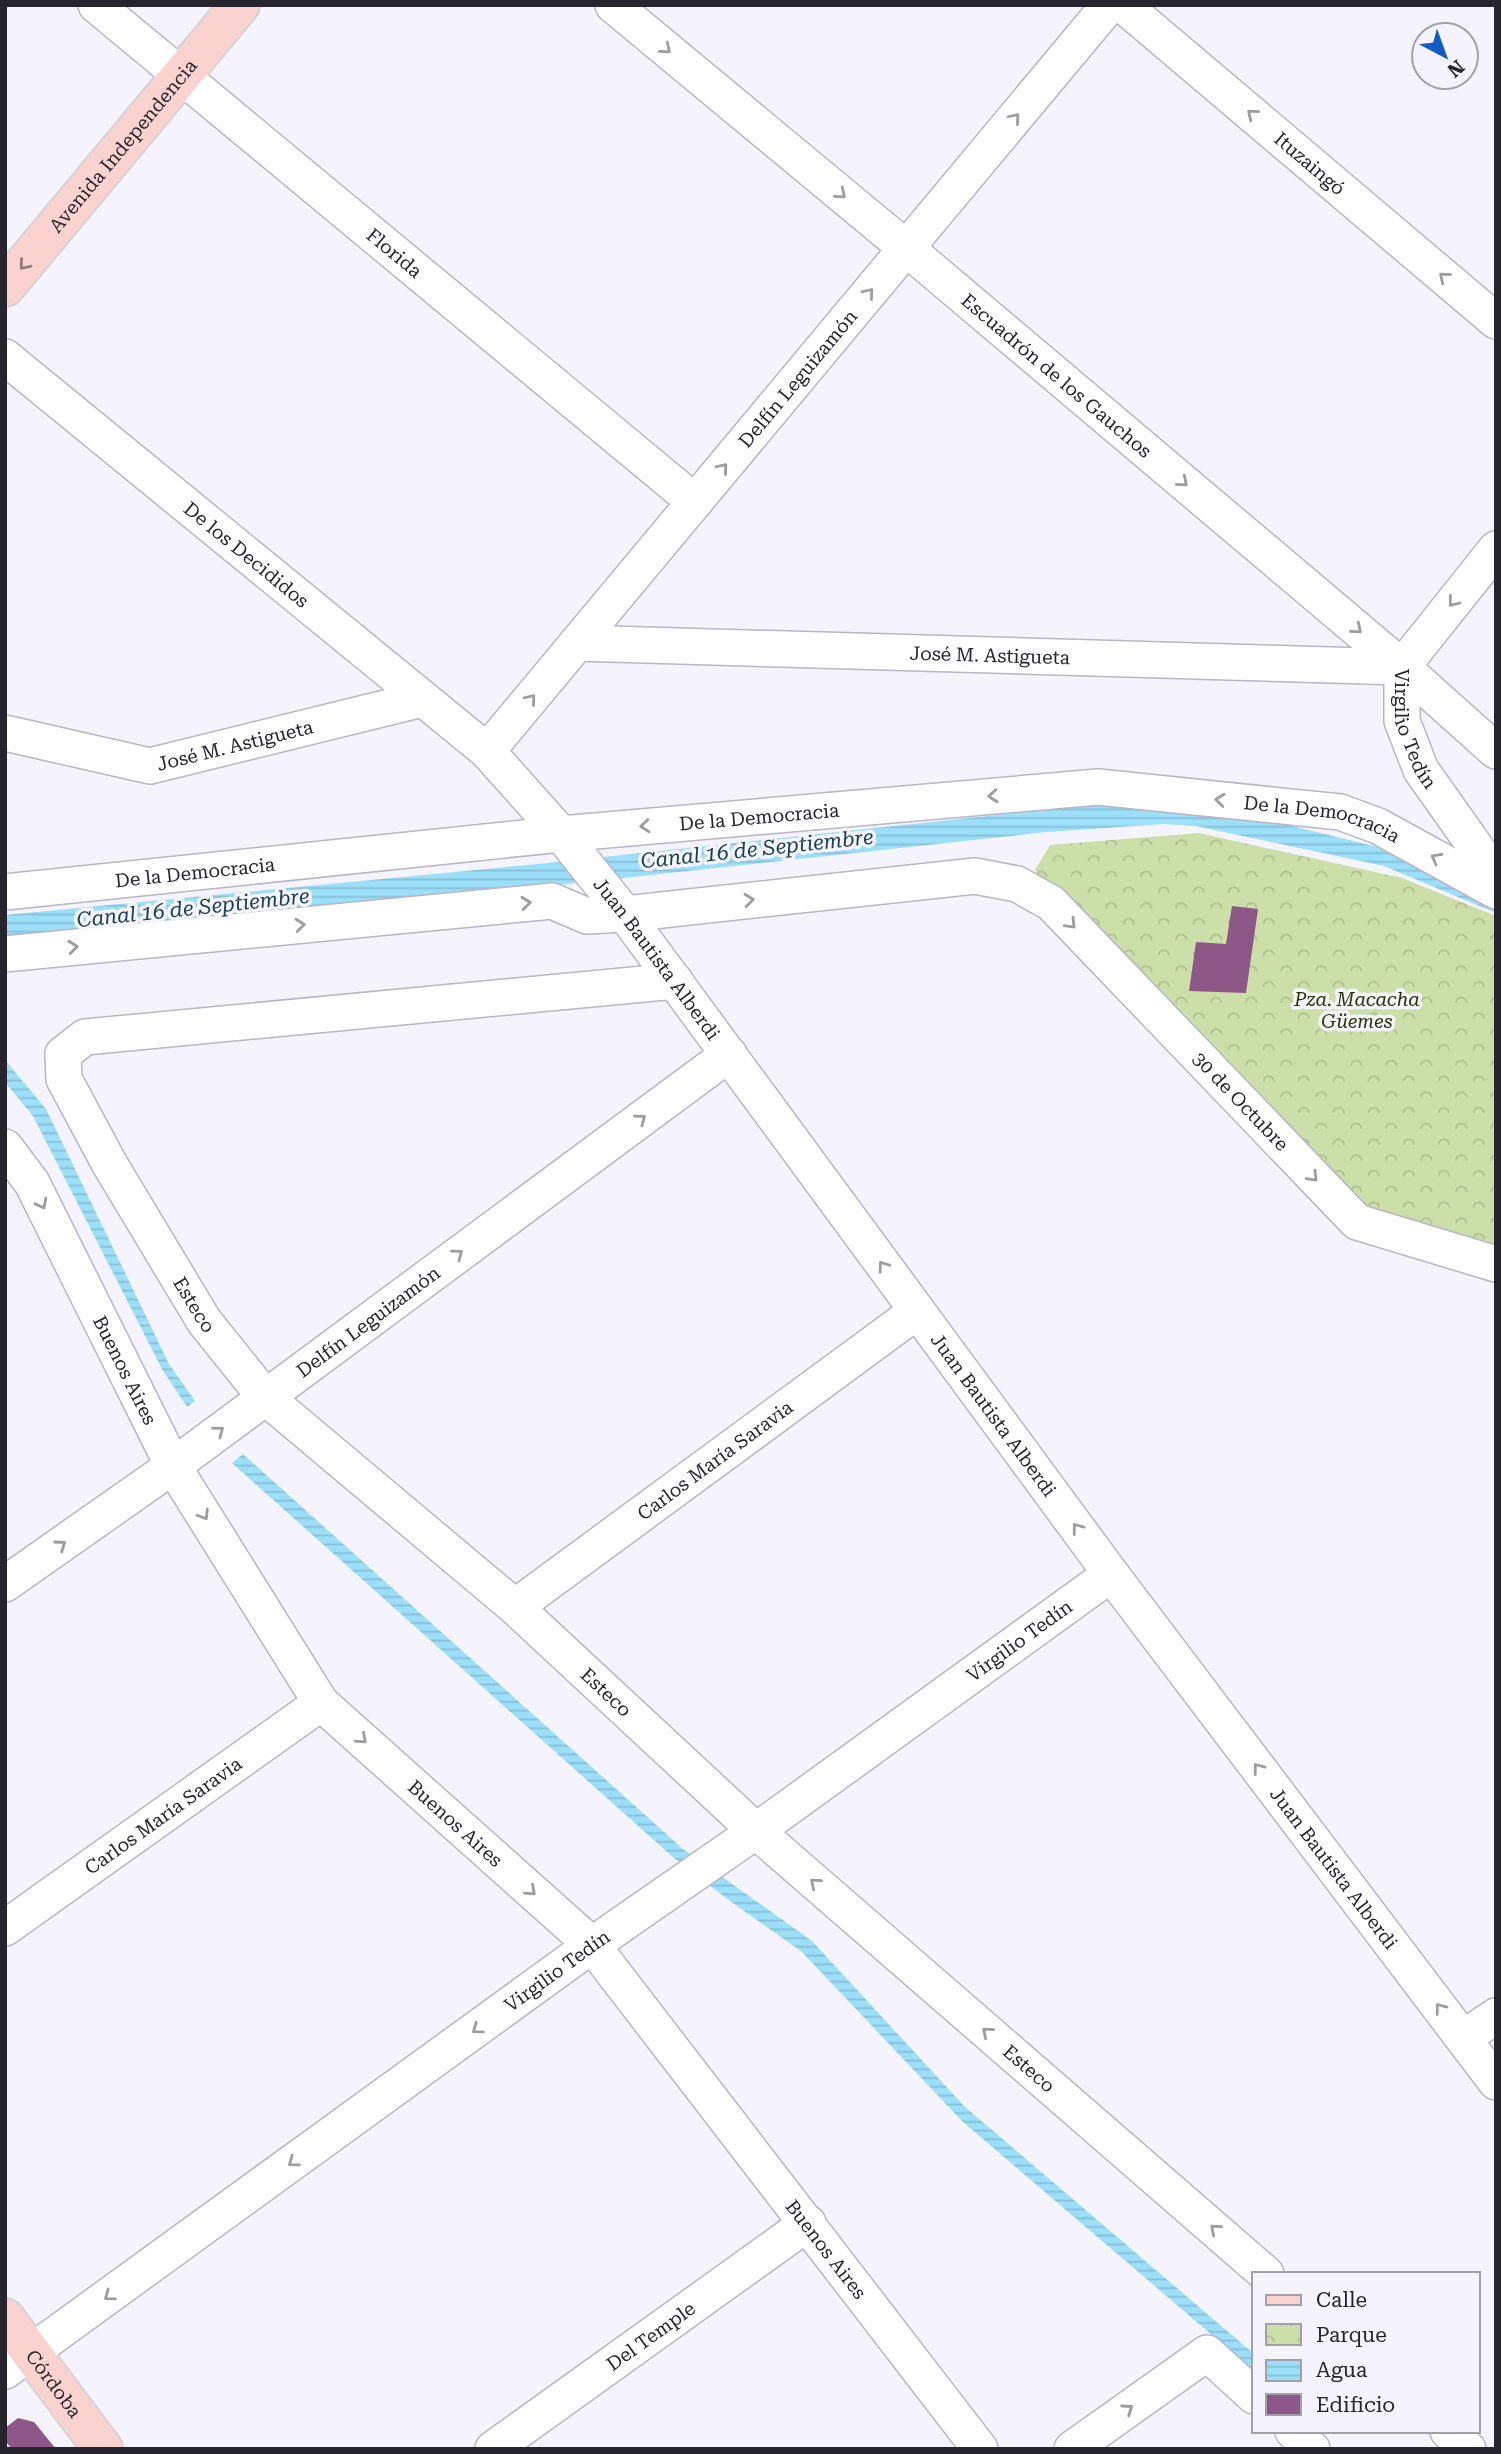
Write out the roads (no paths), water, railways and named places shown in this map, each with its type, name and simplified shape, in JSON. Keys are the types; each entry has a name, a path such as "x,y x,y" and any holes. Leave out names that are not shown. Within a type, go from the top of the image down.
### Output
{"main road":[{"name":"Avenida Independencia","path":"5,287 240,5"},
{"name":"Córdoba","path":"5,2318 18,2361 103,2449"}],"street":[{"name":"Florida","path":"96,5 695,502"},
{"name":"Escuadrón de los Gauchos","path":"613,5 906,248 1402,667 1496,751"},
{"name":"Delfín Leguizamón","path":"487,751 1109,5"},
{"name":"Ituzaingó","path":"1123,5 1496,321"},
{"name":"De los Decididos","path":"5,357 487,751"},
{"name":"Virgilio Tedín","path":"1496,549 1402,667 1402,721 1421,770 1496,876"},
{"name":"José M. Astigueta","path":"577,643 1402,667"},
{"name":"José M. Astigueta","path":"5,733 150,766 422,699"},
{"name":"Juan Bautista Alberdi","path":"487,751 561,834 625,914 1111,1574 1496,2082"},
{"name":"De la Democracia","path":"5,892 561,834 1098,787 1340,812 1378,826 1496,891"},
{"name":"30 de Octubre","path":"625,914 975,876 1017,884 1051,903 1357,1222 1496,1264"},
{"path":"5,954 552,901 586,916 625,914"},
{"name":"Esteco","path":"675,981 85,1037 63,1054 64,1079 109,1163 204,1321 265,1397 515,1607 743,1841 1264,2272"},
{"name":"Delfín Leguizamón","path":"5,1584 173,1466 729,1054"},
{"name":"Buenos Aires","path":"5,1147 32,1184 173,1466 321,1703 592,1945 980,2449"},
{"name":"Carlos María Saravia","path":"515,1607 916,1312"},
{"name":"Virgilio Tedín","path":"18,2361 592,1945 743,1841 1111,1574"},
{"name":"Carlos María Saravia","path":"5,1928 321,1703"},
{"path":"1463,2038 1496,2016"},
{"name":"Del Temple","path":"493,2449 808,2223"},
{"path":"1072,2449 1207,2353 1252,2394"},
{"path":"1295,2433 1312,2449"},
{"path":"1450,2433 1468,2449"}],"water":[{"name":"Canal 16 de Septiembre","path":"1164,800 1189,801 1390,850 1496,897 1496,913 1384,866 1196,826 1164,824 1047,832 5,945 5,915"},
{"path":"5,1060 46,1109 169,1364 195,1401 187,1407 162,1369 33,1116 5,1082"},
{"path":"243,1454 683,1849 812,1941 964,2106 1252,2352 1252,2369 962,2121 801,1951 674,1858 232,1463"}],"park label":[{"name":"Pza. Macacha Güemes","path":"1357,1010"}]}
